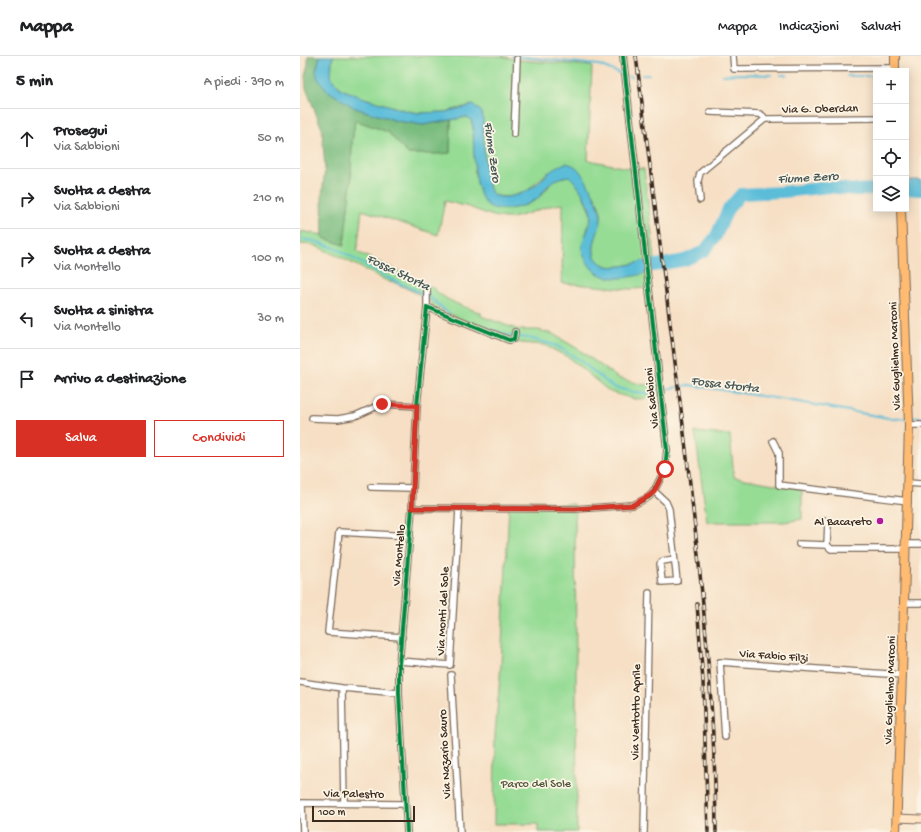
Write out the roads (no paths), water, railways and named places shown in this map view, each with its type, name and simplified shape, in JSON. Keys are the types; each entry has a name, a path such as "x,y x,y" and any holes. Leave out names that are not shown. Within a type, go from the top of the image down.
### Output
{"main road":[{"path":"895,56 895,68"},
{"name":"Via Guglielmo Marconi","path":"896,832 908,502 909,425 901,212"}],"street":[{"name":"Via Sabbioni","path":"623,56 666,450 665,469 654,492"},
{"path":"733,56 734,69 873,70"},
{"path":"514,134 517,59"},
{"name":"Via G. Oberdan","path":"710,112 760,114 764,116 765,119"},
{"name":"Via G. Oberdan","path":"700,200 698,181 700,173 765,119 873,118"},
{"name":"Via Montello","path":"407,832 399,693 399,661 410,536 417,406 427,307 427,290"},
{"path":"427,307 508,340 514,339 515,332"},
{"path":"312,418 338,419 355,416 382,404 417,406"},
{"path":"909,425 921,425"},
{"path":"773,441 779,453 779,485 908,502"},
{"path":"908,483 921,484"},
{"path":"371,487 412,488"},
{"path":"412,508 575,509 633,505 654,492 666,502 669,509 674,559 678,581 662,582 661,563 663,561 674,559"},
{"name":"Via Monti del Sole","path":"399,661 450,665 459,509"},
{"path":"823,521 828,522 827,545"},
{"path":"402,637 328,632 339,532 410,536"},
{"path":"799,544 827,545 831,549 921,544"},
{"name":"Via Ventotto Aprile","path":"644,832 649,593"},
{"path":"904,602 921,603"},
{"name":"Via Fabio Filzi","path":"725,737 720,662 902,675"},
{"name":"Via Nazario Sauro","path":"451,675 460,832"},
{"path":"300,682 342,688 399,693"},
{"path":"342,688 344,803"},
{"name":"Via Palestro","path":"303,832 302,803 406,804"},
{"path":"896,818 921,819"}],"water":[{"path":"320,56 334,56 332,59 331,78 341,89 361,97 407,111 419,113 445,112 473,105 480,110 483,117 486,171 490,190 494,195 506,197 520,194 532,188 549,172 559,166 566,163 575,166 588,184 596,199 600,212 601,223 595,242 594,255 604,265 609,267 655,260 657,270 621,278 603,276 595,272 583,255 582,248 590,224 591,216 589,206 576,183 569,176 555,180 549,184 539,197 526,205 508,209 489,206 483,200 479,192 475,170 473,127 471,120 467,117 423,125 397,121 355,108 328,91 318,79 316,71"},
{"path":"909,180 921,180 921,195 909,194"}],"waterway":[{"path":"512,56 599,65 621,74"},
{"path":"642,75 649,75"},
{"path":"723,75 771,75"},
{"path":"781,75 787,75"},
{"path":"628,76 632,77"},
{"path":"847,76 873,76"},
{"name":"Fiume Zero","path":"641,268 685,260 704,251 716,236 728,209 741,194 783,192 829,187 855,190 873,189"},
{"name":"Fiume Zero","path":"909,189 921,190"},
{"name":"Fossa Storta","path":"300,239 314,241 335,248 388,278 430,297 449,314"},
{"name":"Fossa Storta","path":"486,328 510,336 529,338 557,346 578,359 613,387 633,392 650,393 689,385 787,400 894,419 907,418"},
{"name":"Fossa Storta","path":"912,418 921,417"}],"railway":[{"path":"636,56 690,483 701,582 710,682 716,832"},
{"path":"697,604 703,681 708,832"}],"place":[{"name":"Al Bacareto","path":"880,521"}],"park label":[{"name":"Parco del Sole","path":"536,783"}]}
